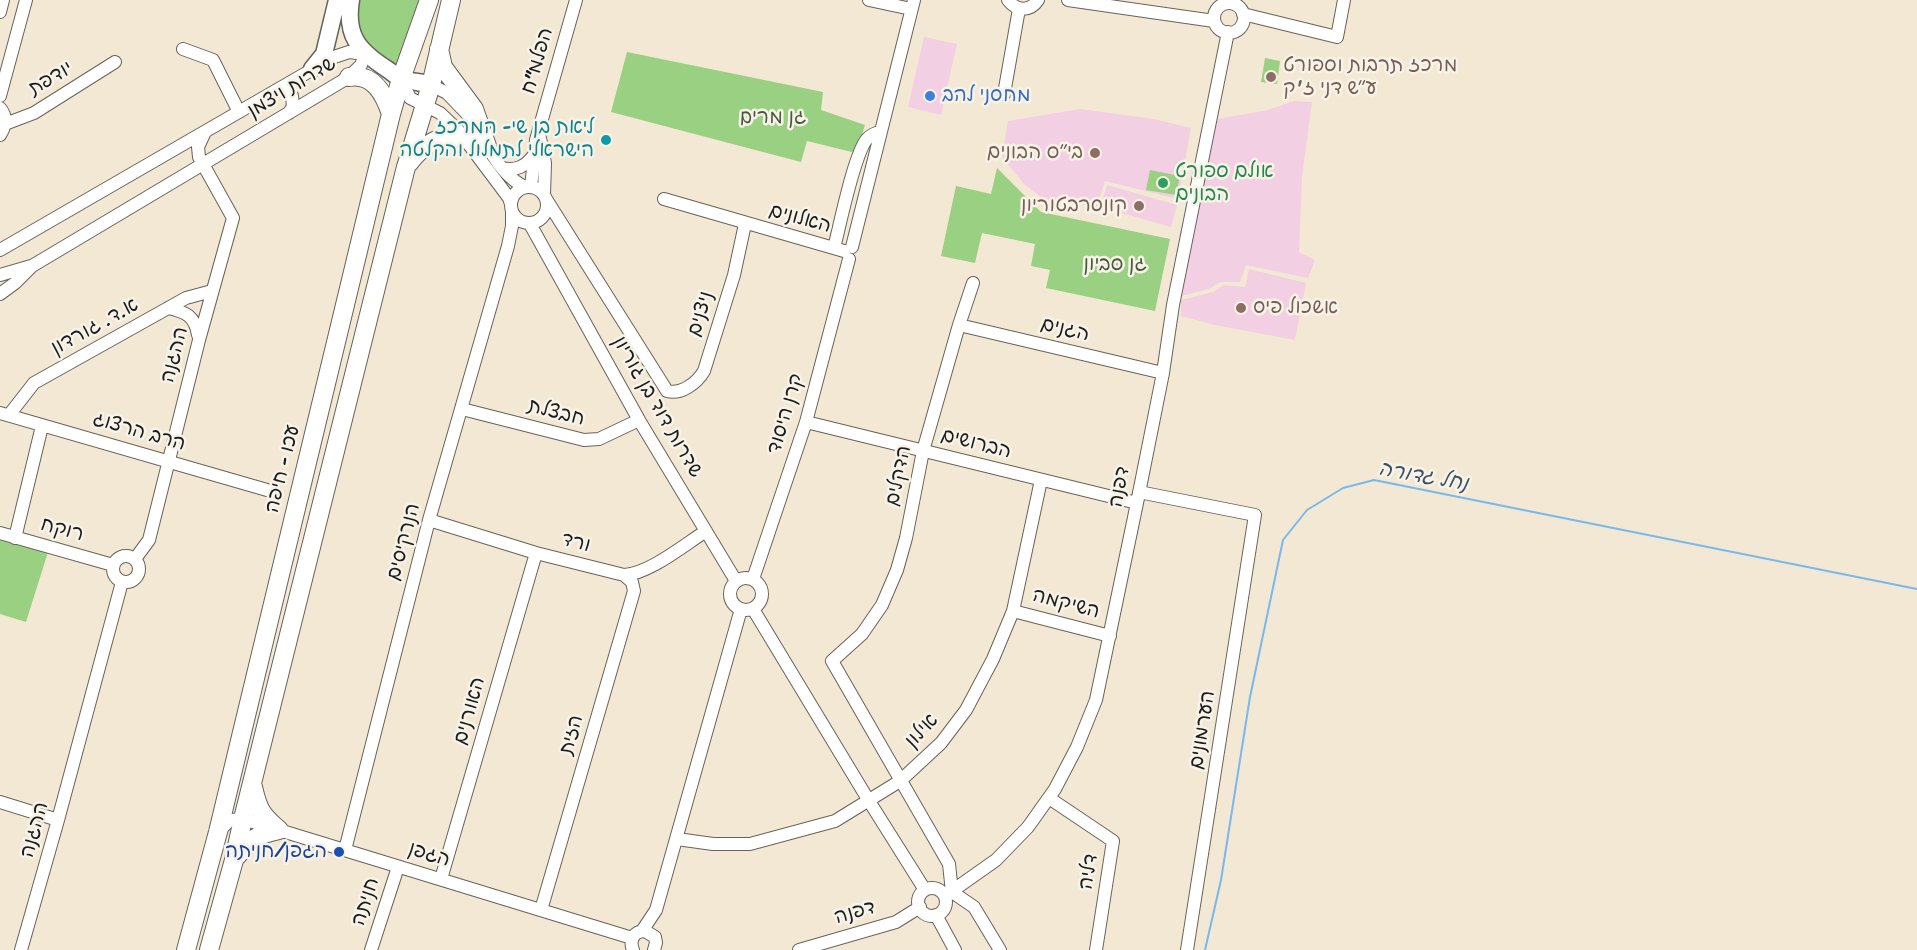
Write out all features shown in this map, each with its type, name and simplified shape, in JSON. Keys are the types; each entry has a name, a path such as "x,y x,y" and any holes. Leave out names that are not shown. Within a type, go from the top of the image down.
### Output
{"highway":[{"name":"עכו - חיפה","path":"186,950 218,832 391,114 429,0"},
{"path":"209,950 234,860 406,167 431,85 451,0"},
{"path":"439,49 443,68 474,109 487,146"},
{"path":"349,77 363,77 373,82 385,97 391,114"},
{"path":"406,167 423,147 433,141 450,137 467,140"},
{"path":"252,781 258,809 265,819 279,830"},
{"path":"234,860 256,835 279,830"}],"main road":[{"path":"312,69 324,54 337,0"},
{"path":"351,0 349,22 356,42 365,54 401,79 431,85"}],"street":[{"path":"0,12 3,0"},
{"path":"0,96 27,0"},
{"name":"הפלמ\"ח","path":"528,187 542,116 576,0"},
{"path":"869,0 913,4"},
{"path":"1008,0 1019,9 1031,7 1038,0"},
{"path":"1068,0 1215,21"},
{"path":"1243,14 1337,37 1344,0"},
{"path":"1234,2 1244,19 1237,30 1228,33 1219,29 1215,21 1216,11 1219,7 1234,2"},
{"name":"קרן היסוד","path":"753,579 806,422 845,251 880,132 913,4"},
{"path":"1004,94 1019,9"},
{"name":"דפנה","path":"948,894 996,860 1028,827 1055,789 1077,747 1096,700 1138,498 1173,306 1228,33"},
{"path":"183,50 213,60 239,112"},
{"name":"שדרות ויצמן","path":"0,250 6,244 312,69 341,54 357,52 365,54 361,65 349,77 32,266 0,294"},
{"name":"יודפת","path":"3,130 115,62"},
{"path":"401,79 410,98 447,118 467,140 509,198 511,208 519,221 535,223 544,216 547,205 545,197 536,188 514,181 502,168 469,115 454,99 440,88 431,85"},
{"path":"275,91 283,89 292,96 293,106 289,113"},
{"path":"0,108 5,117 3,130"},
{"path":"202,164 198,147 206,131"},
{"path":"845,251 858,155 866,140 880,132"},
{"name":"הפלמ\"ח","path":"539,134 545,164 545,197"},
{"path":"502,168 525,166 534,156"},
{"name":"ההגנה","path":"135,560 149,540 199,340 233,218 202,164"},
{"path":"511,208 516,192 528,187"},
{"name":"שדרות דוד בן גוריון","path":"545,197 667,391"},
{"name":"האלונים","path":"664,199 845,251"},
{"name":"הנרקיסים","path":"345,850 429,520 508,246 512,226 511,208"},
{"name":"שדרות דוד בן גוריון","path":"544,216 545,252"},
{"name":"שדרות דוד בן גוריון","path":"527,223 639,420 736,581"},
{"name":"הנרקיסים","path":"508,246 518,229 527,223"},
{"name":"ניצנים","path":"667,391 678,391 693,384 704,371 734,275 746,224"},
{"path":"0,275 32,266"},
{"name":"הדקלים","path":"900,781 832,661 862,633 882,605 897,570 906,538 923,451 973,283"},
{"name":"א.ד. גורדון","path":"4,414 34,383 186,298 212,291"},
{"path":"168,308 186,312 194,320 199,340"},
{"name":"הגנים","path":"959,325 1162,374"},
{"name":"חבצלת","path":"462,409 584,440 599,439 639,420"},
{"name":"הרב הרצוג","path":"4,414 267,489"},
{"name":"הברושים","path":"806,422 1041,480 1138,498 1255,515"},
{"path":"15,538 42,426"},
{"name":"אילון","path":"676,839 713,844 750,844 835,821 900,781 941,743 966,710 993,659 1013,611 1041,480"},
{"name":"הערמונים","path":"1187,950 1255,515"},
{"name":"ורד","path":"429,520 536,553 624,575"},
{"path":"624,575 649,567 705,531"},
{"name":"רוקח","path":"0,533 113,565"},
{"name":"האורנים","path":"441,879 536,553"},
{"path":"123,556 135,560 139,567 137,576 131,581 122,582 113,573 113,565 118,558 123,556"},
{"name":"הזית","path":"541,910 634,591 632,582 624,575"},
{"path":"746,578 753,579 761,586 763,596 758,606 747,609 733,604 730,590 736,581 746,578"},
{"name":"ההגנה","path":"21,950 122,582"},
{"path":"747,609 925,890"},
{"path":"636,939 656,910 747,609"},
{"name":"השיקמה","path":"1013,611 1110,636"},
{"path":"900,781 949,864 948,894 944,909 936,915 925,913 920,907 919,900 925,890 935,888 948,894 974,907 1000,950"},
{"name":"דליה","path":"1048,798 1113,841 1096,950"},
{"path":"0,802 58,820"},
{"path":"218,832 230,820 243,819"},
{"name":"הגפן","path":"243,819 636,939 649,932 658,946"},
{"name":"חניתה","path":"371,950 398,867"},
{"name":"דפנה","path":"799,950 896,922 920,907"},
{"path":"656,910 658,946"},
{"path":"936,915 955,950"}],"shaded area":[{"path":"924,37 957,44 941,115 908,107"},
{"path":"1294,101 1312,102 1302,177 1299,252 1315,260 1308,278 1246,265 1240,282 1220,282 1209,289 1181,296 1217,119 1268,110"},
{"name":"בי״ס הבונים","path":"1080,109 1154,119 1191,128 1178,199 1105,181 1097,206 1047,202 1024,184 1002,157 1008,121"},
{"name":"קונסרבטוריון","path":"1107,185 1177,205 1171,227 1101,207"},
{"name":"אשכול פיס","path":"1249,269 1306,283 1295,340 1215,325 1181,316 1181,300 1213,292 1224,285 1245,287"}],"green space":[{"path":"354,0 420,0 395,69 362,43"},
{"name":"גן מרים","path":"627,52 823,92 821,110 865,125 856,153 807,141 801,162 611,112"},
{"path":"1265,58 1280,61 1277,84 1261,82"},
{"name":"גן סביון","path":"997,168 1041,212 1170,239 1155,311 1046,288 1050,270 1031,266 1035,244 982,233 975,263 941,256 956,186 991,194"},
{"name":"אולם ספורט הבונים","path":"1150,170 1180,176 1176,195 1146,190"},
{"path":"0,539 48,552 26,622 0,614"}],"waterway":[{"name":"נחל גדורה","path":"1205,950 1221,880 1250,697 1283,540 1307,510 1343,488 1374,480 1917,589"}],"place":[{"name":"מרכז תרבות וספורט ע״ש דני ז'ק","path":"1271,77"},
{"name":"מחסני להב","path":"930,96"},
{"name":"ליאת בן שי- המרכז הישראלי לתמלול והקלטה","path":"606,140"},
{"name":"בי״ס הבונים","path":"1095,153"},
{"name":"אולם ספורט הבונים","path":"1163,183"},
{"name":"קונסרבטוריון","path":"1139,206"},
{"name":"אשכול פיס","path":"1241,308"},
{"name":"הגפן/חניתה","path":"339,852"}]}
